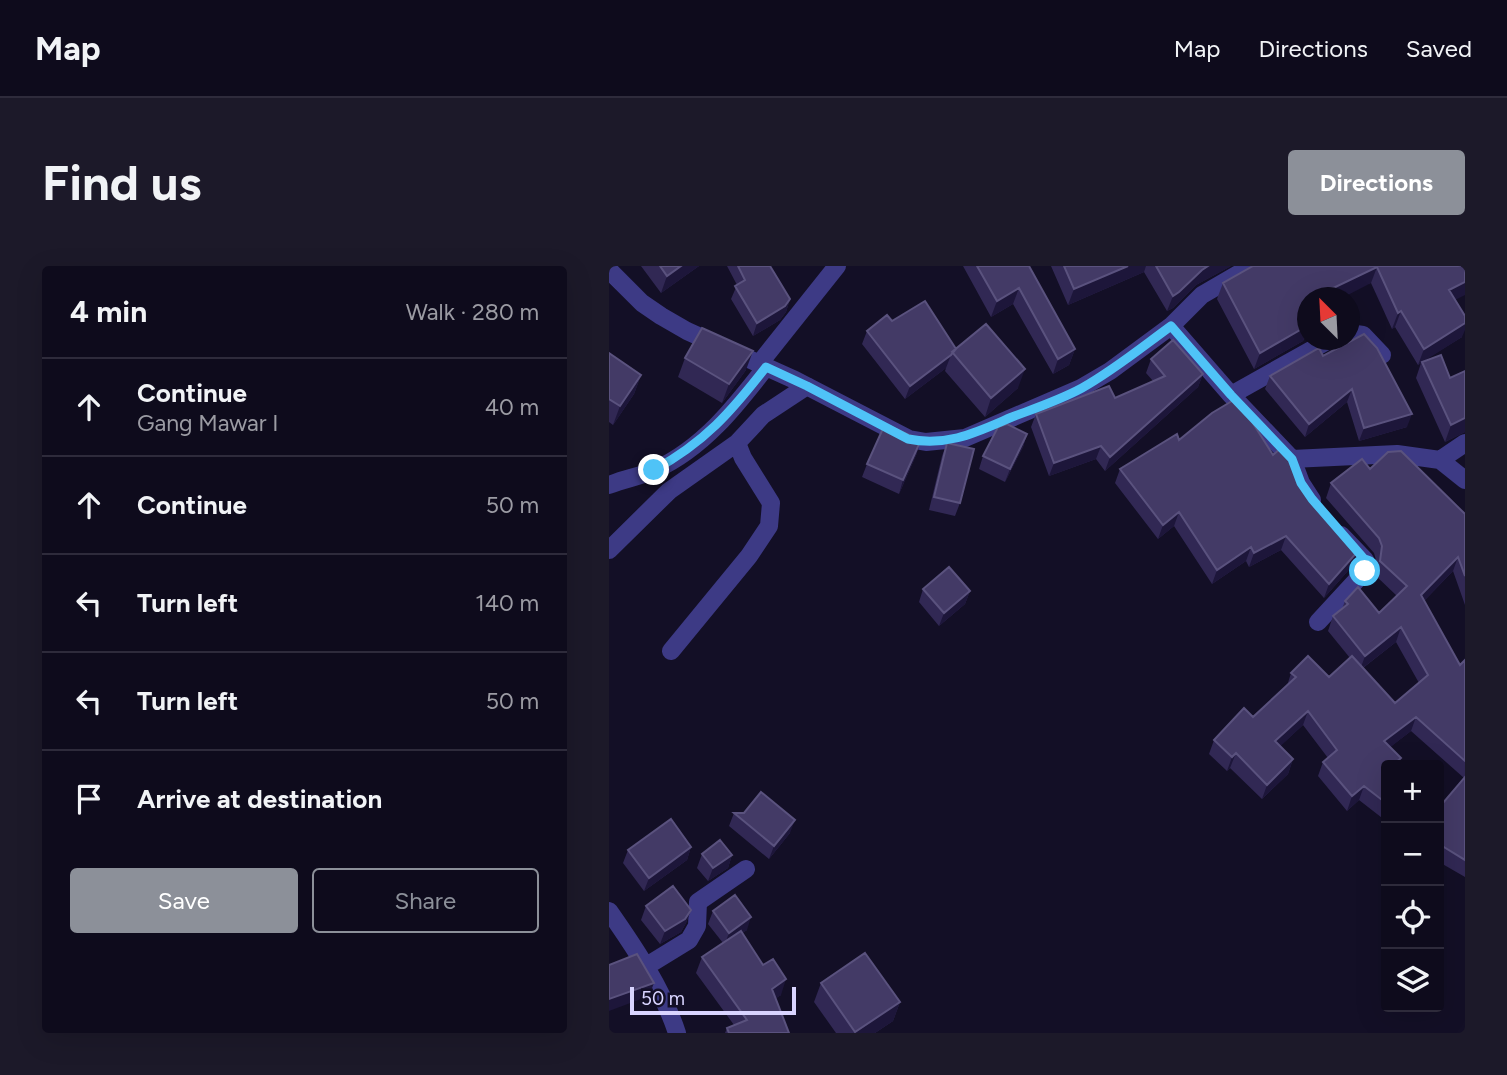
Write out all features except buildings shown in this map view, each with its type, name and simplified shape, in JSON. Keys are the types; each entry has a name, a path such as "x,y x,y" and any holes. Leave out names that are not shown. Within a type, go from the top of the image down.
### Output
{"street":[{"path":"609,485 654,470 675,459 705,437 731,412 837,266"},
{"path":"609,270 642,303 661,316 807,386 908,439 943,442 965,438 1081,388 1110,371 1171,326 1202,295 1252,266"},
{"path":"1171,326 1292,459 1301,483 1312,499 1365,560 1365,571 1318,622"},
{"path":"1360,335 1382,355"},
{"path":"1231,395 1311,350"},
{"path":"609,550 669,491 737,443 763,415 807,386"},
{"path":"671,651 749,556 769,526 771,503 743,458 737,443"},
{"path":"1440,460 1465,443"},
{"path":"1292,459 1397,454 1440,460 1465,480"},
{"path":"645,967 689,940 697,926 698,902 746,869"},
{"path":"609,911 668,1008 677,1033"}],"route":[{"path":"654,470 675,459 705,437 731,412 766,367 908,439 943,442 965,438 1081,388 1110,371 1171,326 1292,459 1301,483 1312,499 1342,537 1359,551 1365,560 1365,571"}]}
